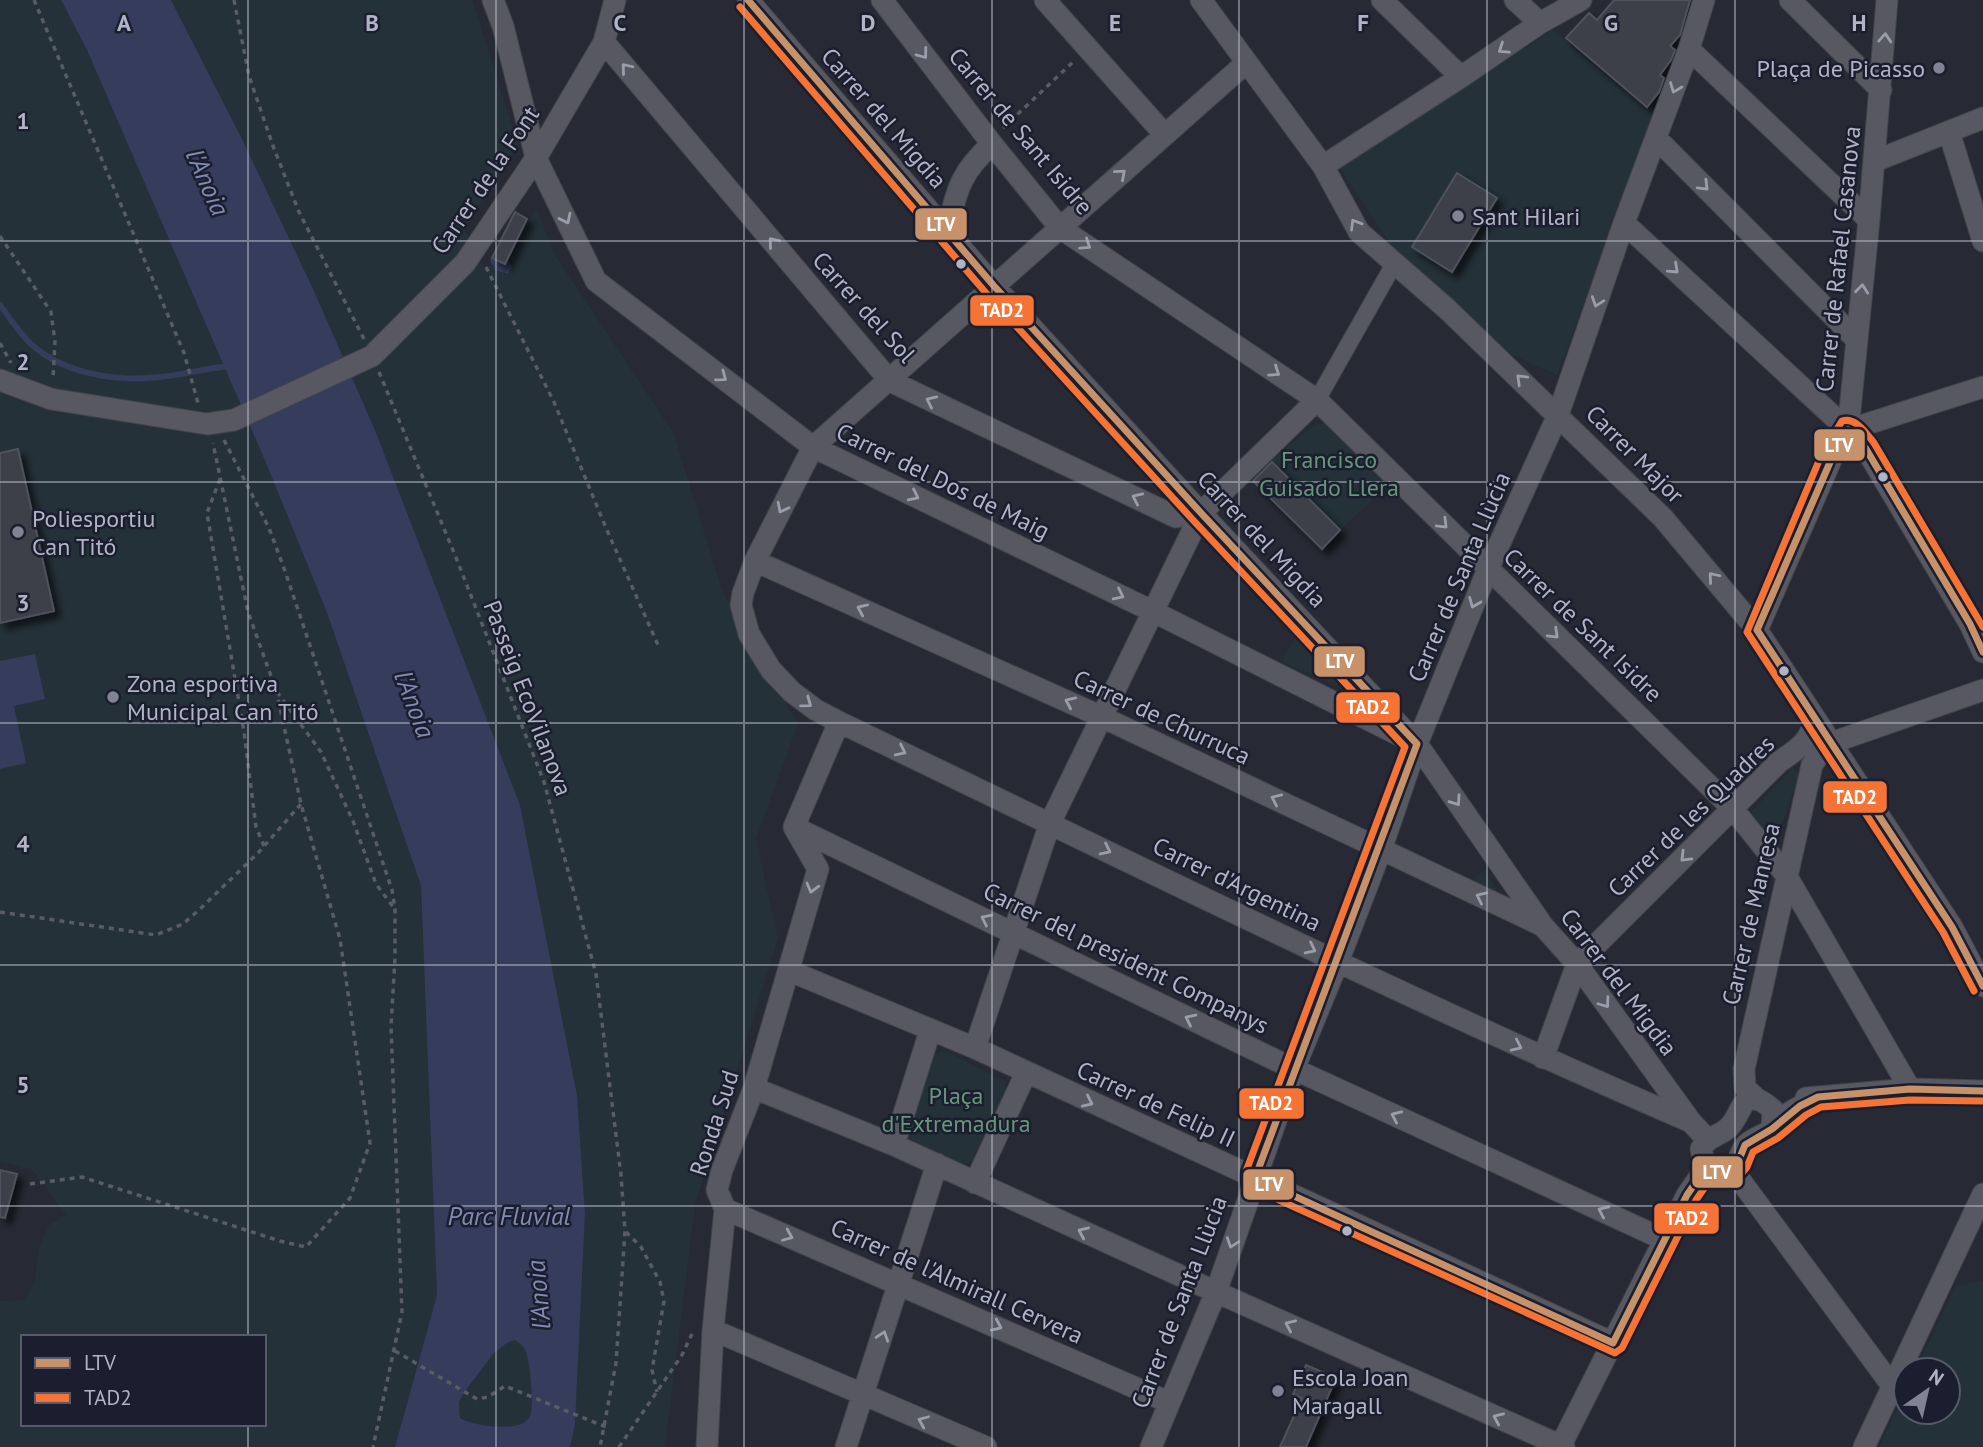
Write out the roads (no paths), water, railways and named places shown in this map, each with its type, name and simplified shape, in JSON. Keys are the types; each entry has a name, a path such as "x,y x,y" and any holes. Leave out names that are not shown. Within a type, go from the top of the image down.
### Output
{"street":[{"name":"Carrer del Dos de Maig","path":"493,0 536,158 596,281 813,447 1152,611 1417,744"},
{"name":"Carrer de la Font","path":"0,380 51,399 208,424 234,419 370,357 465,263 476,247 536,158 604,42 615,0"},
{"name":"Carrer del Migdia","path":"748,0 994,286 1417,744 1543,926 1577,964 1691,1122 1707,1139"},
{"name":"Carrer de Sant Isidre","path":"882,0 1060,228 1317,400 1733,809 1786,875 1910,1089"},
{"path":"1045,0 1165,135"},
{"name":"Carrer Major","path":"1202,0 1322,166 1359,232 1447,309 1663,518 1757,630 1952,927 1983,986"},
{"path":"1382,0 1461,77"},
{"path":"1515,0 1540,23"},
{"path":"1322,166 1540,23 1581,0"},
{"name":"Carrer de Santa Llùcia","path":"1151,1447 1216,1292 1294,1069 1381,850 1417,744 1488,569 1558,415 1624,223 1689,50 1704,0"},
{"path":"1790,0 1881,90"},
{"name":"Carrer de Rafael Casanova","path":"1757,630 1831,460 1848,430 1870,220 1887,0"},
{"name":"Carrer del Sol","path":"604,42 890,381 1176,517 1201,513"},
{"path":"1689,50 1870,220"},
{"path":"813,447 1246,63"},
{"path":"1875,161 1983,118"},
{"path":"1949,132 1983,241"},
{"path":"1656,138 1856,339"},
{"path":"947,231 956,192 964,174 992,144"},
{"path":"1624,223 1866,449 1976,621 1983,652"},
{"path":"975,1048 1050,823 1201,513 1317,400 1394,264"},
{"path":"1848,430 1983,387"},
{"name":"Carrer d'Argentina","path":"813,447 755,561 741,605 749,634 762,658 781,681 816,709 1338,962 1543,1058 1691,1122"},
{"name":"Carrer de Churruca","path":"755,561 1102,717 1543,926"},
{"path":"1830,741 1983,690"},
{"name":"Carrer de les Quadres","path":"1543,1058 1577,964 1779,762 1801,747 1811,735 1815,719"},
{"path":"794,827 839,722"},
{"name":"Carrer de Manresa","path":"1772,1129 1773,1110 1745,1088 1744,1069 1812,765 1830,741"},
{"path":"1779,762 1800,758 1812,765"},
{"name":"Carrer del president Companys","path":"794,827 1294,1069 1665,1240"},
{"name":"Ronda Sud","path":"707,1447 703,1330 725,1209 717,1191 722,1170 754,1088 818,869 794,827"},
{"name":"Carrer de Felip II","path":"790,971 975,1048 1613,1343"},
{"path":"894,1145 930,1031"},
{"path":"975,1183 1026,1073"},
{"path":"754,1088 937,1164 1562,1446 1692,1186 1707,1166"},
{"path":"1818,1097 1745,1145 1732,1169 1716,1172 1707,1166 1701,1149 1707,1139 1731,1126 1739,1108 1745,1102 1910,1089 1983,1091"},
{"path":"846,1447 937,1164"},
{"path":"1732,1169 1892,1386"},
{"path":"1907,1356 1983,1194"},
{"name":"Carrer de l'Almirall Cervera","path":"725,1209 1168,1402"},
{"path":"703,1330 986,1447"},
{"path":"1864,1447 1892,1389"}],"water":[{"name":"Parc Fluvial","path":"61,0 171,0 243,141 314,291 375,430 520,805 577,1095 585,1214 575,1425 570,1447 395,1447 437,1295 421,886 326,610 266,463 87,50","holes":["515,1340 524,1348 528,1361 532,1394 529,1418 523,1423 506,1427 460,1418 459,1402 463,1394 494,1353"]},
{"path":"500,247 512,266 508,274 495,270 490,260"},
{"path":"35,654 45,699 14,706 26,763 0,769 0,661"}],"waterway":[{"path":"0,305 27,340 44,354 59,363 91,374 143,378 230,366"}],"place":[{"name":"Plaça de Picasso","path":"1939,68"},
{"name":"Sant Hilari","path":"1458,216"},
{"name":"Poliesportiu Can Titó","path":"18,532"},
{"name":"Zona esportiva Municipal Can Titó","path":"113,697"},
{"name":"Escola Joan Maragall","path":"1278,1391"}],"water label":[{"name":"l'Anoia","path":"208,182"},
{"name":"l'Anoia","path":"415,704"},
{"name":"l'Anoia","path":"538,1295"}],"park label":[{"name":"Francisco Guisado Llera","path":"1329,473"},
{"name":"Plaça d'Extremadura","path":"956,1109"}]}
